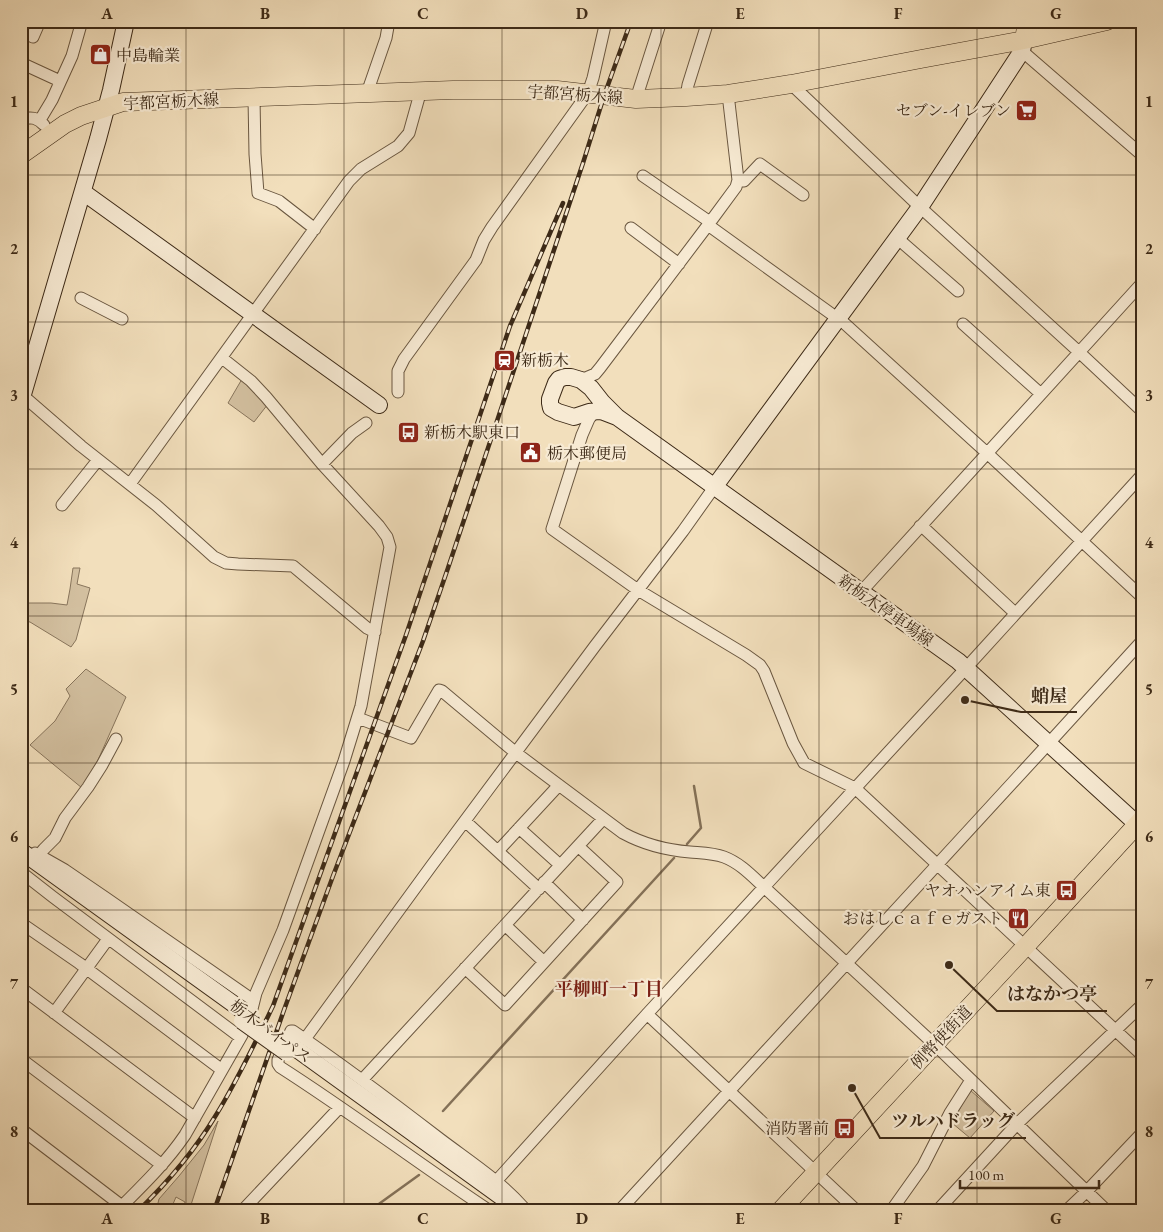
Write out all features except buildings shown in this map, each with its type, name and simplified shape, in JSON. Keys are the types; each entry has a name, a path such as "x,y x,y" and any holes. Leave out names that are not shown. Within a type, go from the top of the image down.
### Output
{"main road":[{"path":"22,397 83,192 106,108 126,21"},
{"path":"715,486 920,207 1023,46 1027,21"},
{"name":"宇都宮栃木線","path":"21,155 65,124 81,116 122,102 421,90 557,90 636,99 686,98 728,94 791,84 921,59 1023,46 1107,21"},
{"path":"83,192 378,405"},
{"path":"571,377 581,380 589,386 596,404 574,417 567,416 552,408 550,399 559,379 571,377"},
{"name":"新栃木停車場線","path":"596,404 715,486 966,668 1140,824"},
{"name":"例幣使街道","path":"780,1211 1140,824"},
{"name":"栃木バイパス","path":"21,851 247,1011 506,1211"},
{"name":"栃木バイパス","path":"21,862 247,1011"},
{"name":"栃木バイパス","path":"294,1046 493,1184 521,1211"}],"street":[{"path":"21,32 33,37 40,21"},
{"path":"40,120 52,100 72,56 82,21"},
{"path":"367,93 386,38 389,21"},
{"path":"398,392 397,375 404,359 476,260 484,240 492,227 588,93 606,21"},
{"path":"636,99 662,21"},
{"path":"686,98 688,85 708,21"},
{"path":"1023,46 1142,155"},
{"path":"21,63 60,81"},
{"path":"791,84 920,207 1142,411"},
{"path":"130,484 349,181 361,169 398,146 404,140 409,133 421,90"},
{"path":"581,380 594,374 600,368 736,187 738,180 728,94"},
{"path":"254,98 258,193 279,201 315,229"},
{"path":"21,119 33,117 40,120 50,135"},
{"path":"738,180 744,181 760,164 803,195"},
{"path":"643,176 838,318 1142,598"},
{"path":"631,228 679,264"},
{"path":"897,238 958,291"},
{"path":"861,592 1142,283"},
{"path":"81,298 122,319"},
{"path":"963,324 1041,394"},
{"path":"222,358 251,381 266,397 322,464 378,525 387,537 390,547 383,558 374,632 358,718 283,930 247,1011"},
{"path":"600,368 596,404 582,435 552,528 638,590 751,658 760,666 764,671 793,743 804,763 855,788 1142,1055"},
{"path":"22,397 156,505 217,559 226,563 293,566 374,632"},
{"path":"574,417 582,427 582,435"},
{"path":"322,464 352,433 366,423"},
{"path":"62,505 98,460"},
{"path":"493,1184 1142,475"},
{"path":"294,1046 715,486"},
{"path":"920,526 1015,613"},
{"path":"619,1211 1142,641"},
{"path":"358,718 411,738 439,690 442,691 558,786 634,839 653,846 724,857 743,868 934,1044 1107,1211"},
{"path":"39,855 55,838 71,809 102,765 116,739"},
{"path":"498,851 558,786"},
{"path":"362,1080 603,818"},
{"path":"465,821 498,851 583,920"},
{"path":"519,828 560,865"},
{"path":"21,846 39,855 106,898 247,1011"},
{"path":"465,968 505,1005 617,882 578,846"},
{"path":"21,872 240,1037"},
{"path":"21,923 86,968 222,1070"},
{"path":"505,925 544,962"},
{"path":"54,1013 108,938"},
{"path":"21,988 195,1118"},
{"path":"937,1211 1017,1124 1142,1005"},
{"path":"21,1130 120,1208 176,1148 240,1037 252,1009 247,1011"},
{"path":"647,1014 857,1211"},
{"path":"294,1046 293,1031 291,1031 278,1060 280,1067 340,1106 490,1211"},
{"path":"294,1046 362,1080 458,1153 493,1184 513,1195 526,1211"},
{"path":"21,1059 162,1165"},
{"path":"891,1211 923,1166 950,1113 971,1080"},
{"path":"242,1211 340,1106"},
{"path":"1066,1211 1142,1133"}],"shaded area":[{"path":"242,379 268,404 254,422 228,403"},
{"path":"73,568 80,568 77,584 90,588 76,640 71,647 30,622 21,620 21,603 67,605"},
{"path":"86,669 126,697 98,760 82,788 30,745 55,721 70,696 66,689"},
{"path":"970,1090 994,1111 970,1138 952,1123"},
{"path":"218,1121 189,1211 183,1208 185,1202 176,1197 170,1211 153,1211 157,1207 159,1199 204,1145"}],"waterway":[{"path":"687,844 701,828 694,786"},
{"path":"443,1111 674,858"},
{"path":"379,1211 376,1206 419,1175"}],"railway":[{"path":"214,1211 333,876 423,641 604,96 631,21"},
{"path":"138,1211 160,1189 208,1128 239,1075 273,1006 406,635 510,326 563,203"}],"place":[{"name":"中島輪業","path":"100,55"},
{"name":"セブン-イレブン","path":"1027,110"},
{"name":"新栃木","path":"505,360"},
{"name":"新栃木駅東口","path":"408,432"},
{"name":"栃木郵便局","path":"531,453"},
{"name":"蛸屋","path":"965,700"},
{"name":"ヤオハンアイム東","path":"1067,890"},
{"name":"おはしｃａｆｅガスト","path":"1019,918"},
{"name":"はなかつ亭","path":"949,965"},
{"name":"ツルハドラッグ","path":"852,1088"},
{"name":"消防署前","path":"845,1128"}],"district":[{"name":"平柳町一丁目","path":"609,989"}]}
